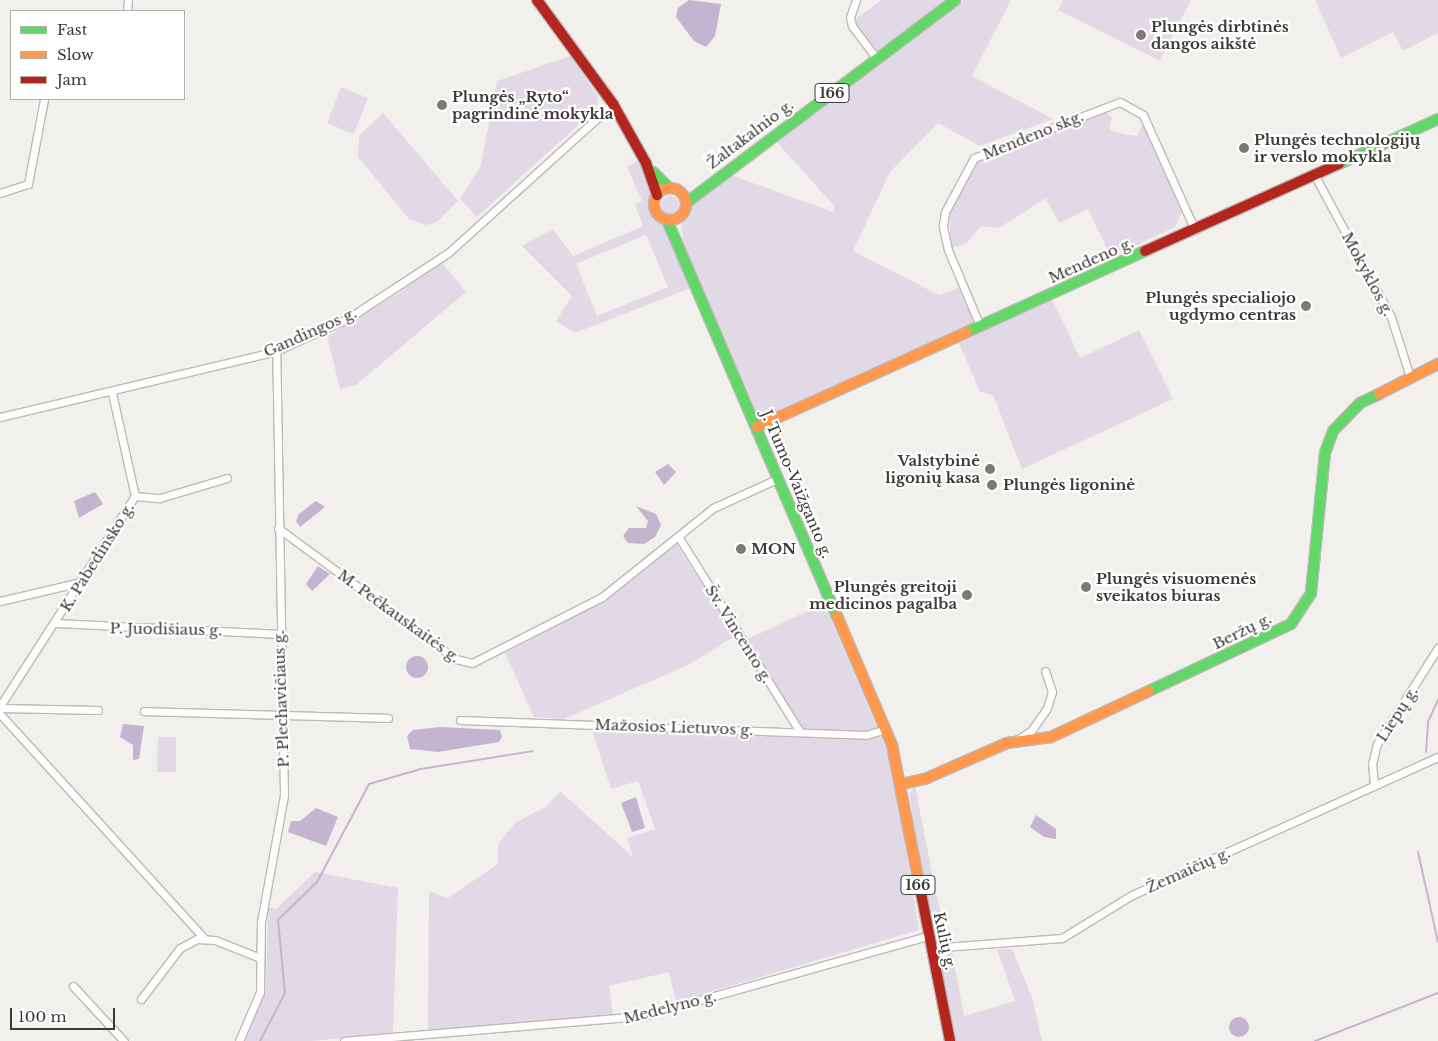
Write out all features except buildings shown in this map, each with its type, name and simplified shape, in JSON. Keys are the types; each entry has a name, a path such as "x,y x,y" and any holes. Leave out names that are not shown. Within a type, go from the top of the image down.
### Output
{"main road":[{"path":"537,0 613,104 646,163 657,195 669,188"},
{"name":"Žaltakalnio g.","path":"686,203 708,184 955,0"},
{"name":"Mendeno g.","path":"757,427 1438,119"},
{"path":"646,163 669,188 682,193 686,203"},
{"name":"Žaltakalnio g.","path":"682,193 708,184"},
{"name":"166","path":"657,195 656,211 667,220"},
{"name":"166","path":"679,218 686,203"},
{"path":"667,220 679,218"},
{"name":"J. Tumo-Vaižganto g.","path":"679,218 682,250"},
{"name":"J. Tumo-Vaižganto g.","path":"667,220 682,250 886,729"},
{"name":"Beržų g.","path":"902,784 1015,742 1051,738 1291,624 1311,593 1326,454 1333,431 1355,406 1438,364"},
{"name":"Kulių g.","path":"886,729 902,784 928,936 950,1041"}],"street":[{"path":"856,0 850,16 852,26 877,59"},
{"path":"0,193 28,184 44,100"},
{"name":"Mendeno skg.","path":"980,326 948,250 943,226 945,212 974,158 1120,102 1143,116 1195,230"},
{"name":"Gandingos g.","path":"0,417 112,393 276,351 346,319 448,253 613,104"},
{"name":"Mokyklos g.","path":"1315,176 1391,317 1410,377"},
{"name":"P. Plechavičiaus g.","path":"239,1041 260,992 261,922 284,795 278,634 276,351"},
{"name":"K. Pabedinsko g.","path":"0,707 135,496 112,393"},
{"path":"135,496 160,498 227,478"},
{"name":"M. Pečkauskaitės g.","path":"278,528 464,663 529,636 602,597 712,508 779,478"},
{"name":"Šv. Vincento g.","path":"678,536 800,732"},
{"path":"0,601 81,582"},
{"name":"P. Juodišiaus g.","path":"55,623 278,634"},
{"name":"Liepų g.","path":"1374,785 1372,764 1377,744 1438,648"},
{"path":"1015,742 1031,731 1047,708 1052,692 1045,671"},
{"path":"0,707 98,710"},
{"path":"144,711 282,712 388,718"},
{"path":"0,714 205,939 260,958"},
{"name":"Mažosios Lietuvos g.","path":"460,720 866,735 886,729"},
{"name":"Žemaičių g.","path":"931,948 1062,938 1132,895 1438,757"},
{"name":"Medelyno g.","path":"344,1041 643,1016 928,936"},
{"path":"141,999 180,948 205,939"},
{"path":"73,986 124,1041"}],"shaded area":[{"path":"689,0 721,4 715,36 706,47 694,41 676,17 678,8"},
{"path":"882,0 946,0 877,51 853,21"},
{"path":"963,0 1011,0 972,76 1053,119 980,146 938,123 890,172 853,251 939,295 961,287 975,322 768,419 759,417 684,247 681,223 690,206 728,174 833,212 835,207 775,140"},
{"name":"Plungės dirbtinės dangos aikštė","path":"1063,0 1191,0 1160,61 1058,10"},
{"path":"1315,0 1438,0 1438,33 1403,51 1393,32 1341,58"},
{"path":"570,56 598,96 597,108 477,217 460,199 481,165 497,81"},
{"path":"341,87 368,98 354,134 327,123"},
{"path":"1105,111 1112,118 1109,130 1122,134 1137,136 1144,122 1183,210 1175,227 1111,257 1088,209 1059,223 1046,198 999,228 981,226 966,244 951,248 949,210 972,163"},
{"path":"383,113 458,201 437,222 426,225 409,219 358,157 359,136"},
{"path":"639,160 651,183 651,210 665,225 693,287 575,333 556,321 572,296 522,246 553,229 573,256 643,226 635,204 642,201 627,167","holes":["646,235 668,287 597,316 576,264"]},
{"path":"666,196 674,196 679,201 677,212 666,214 661,209 661,201"},
{"path":"441,261 466,292 356,385 340,389 327,336 399,293"},
{"path":"1052,299 1080,358 1139,330 1173,399 1022,469 993,395 980,392 958,341"},
{"path":"668,464 676,472 664,485 655,472"},
{"path":"95,492 103,504 79,518 74,501"},
{"path":"316,501 325,507 300,527 296,521 299,514"},
{"path":"636,506 656,514 661,525 655,537 644,544 628,543 623,536 629,528 646,528 648,521"},
{"path":"676,543 735,636 688,665 564,719 534,717 505,653 604,601"},
{"path":"318,566 330,574 312,591 306,584"},
{"path":"824,603 892,763 919,930 676,1002 669,972 609,986 613,1016 428,1031 429,891 448,898 498,864 498,844 515,823 547,806 560,791 633,857 627,838 655,829 638,781 611,789 591,727 805,735 746,640"},
{"path":"413,656 421,656 428,663 428,671 421,678 413,678 406,671 406,663"},
{"path":"123,724 144,726 139,759 133,760 133,745 120,737"},
{"path":"440,727 500,730 502,737 499,742 438,752 410,749 407,736 413,730"},
{"path":"158,737 176,737 176,772 157,772"},
{"path":"915,786 947,942 934,935 916,852 910,793"},
{"path":"636,797 645,828 632,832 621,803"},
{"path":"316,808 338,817 326,846 288,832 291,821 300,821"},
{"path":"1036,815 1056,829 1056,839 1044,837 1030,827"},
{"path":"315,872 398,888 393,1033 312,1041 245,1041 266,988 268,907 276,909"},
{"path":"997,949 1012,949 1032,997 1042,1041 955,1041 939,960 952,952 964,1016 1015,1001"},
{"path":"1235,1017 1243,1017 1249,1023 1249,1031 1243,1037 1235,1037 1229,1031 1229,1023"}],"waterway":[{"path":"1426,752 1428,722 1438,700"},
{"path":"260,1041 285,993 278,920 317,882 369,784 421,769 533,751"},
{"path":"1418,852 1438,942"},
{"path":"1315,1041 1438,993"}],"traffic: fast":[{"path":"686,203 955,0"},
{"path":"1339,164 1438,119"},
{"path":"653,172 669,188"},
{"path":"667,220 837,616"},
{"path":"967,332 1145,251"},
{"path":"1149,691 1291,624 1311,593 1325,453 1333,431 1360,403 1379,394"}],"traffic: slow":[{"path":"670,188 676,189 681,193 685,198 686,204 685,210 681,215 676,219 670,220 664,219 659,215 655,210 654,204 655,198 659,193 664,189 670,188"},
{"path":"757,427 967,332"},
{"path":"1379,394 1438,364"},
{"path":"837,616 892,745 921,893"},
{"path":"902,784 927,778 1007,743 1051,737 1149,691"}],"traffic: jam":[{"path":"537,0 613,104 646,163 657,195"},
{"path":"1145,251 1339,164"},
{"path":"921,893 950,1041"}],"place":[{"name":"Plungės dirbtinės dangos aikštė","path":"1141,35"},
{"name":"Plungės „Ryto“ pagrindinė mokykla","path":"442,105"},
{"name":"Plungės technologijų ir verslo mokykla","path":"1244,148"},
{"name":"Plungės specialiojo ugdymo centras","path":"1306,306"},
{"name":"Valstybinė ligonių kasa","path":"990,469"},
{"name":"Plungės ligoninė","path":"992,485"},
{"name":"MON","path":"741,549"},
{"name":"Plungės visuomenės sveikatos biuras","path":"1086,587"},
{"name":"Plungės greitoji medicinos pagalba","path":"967,595"}]}
